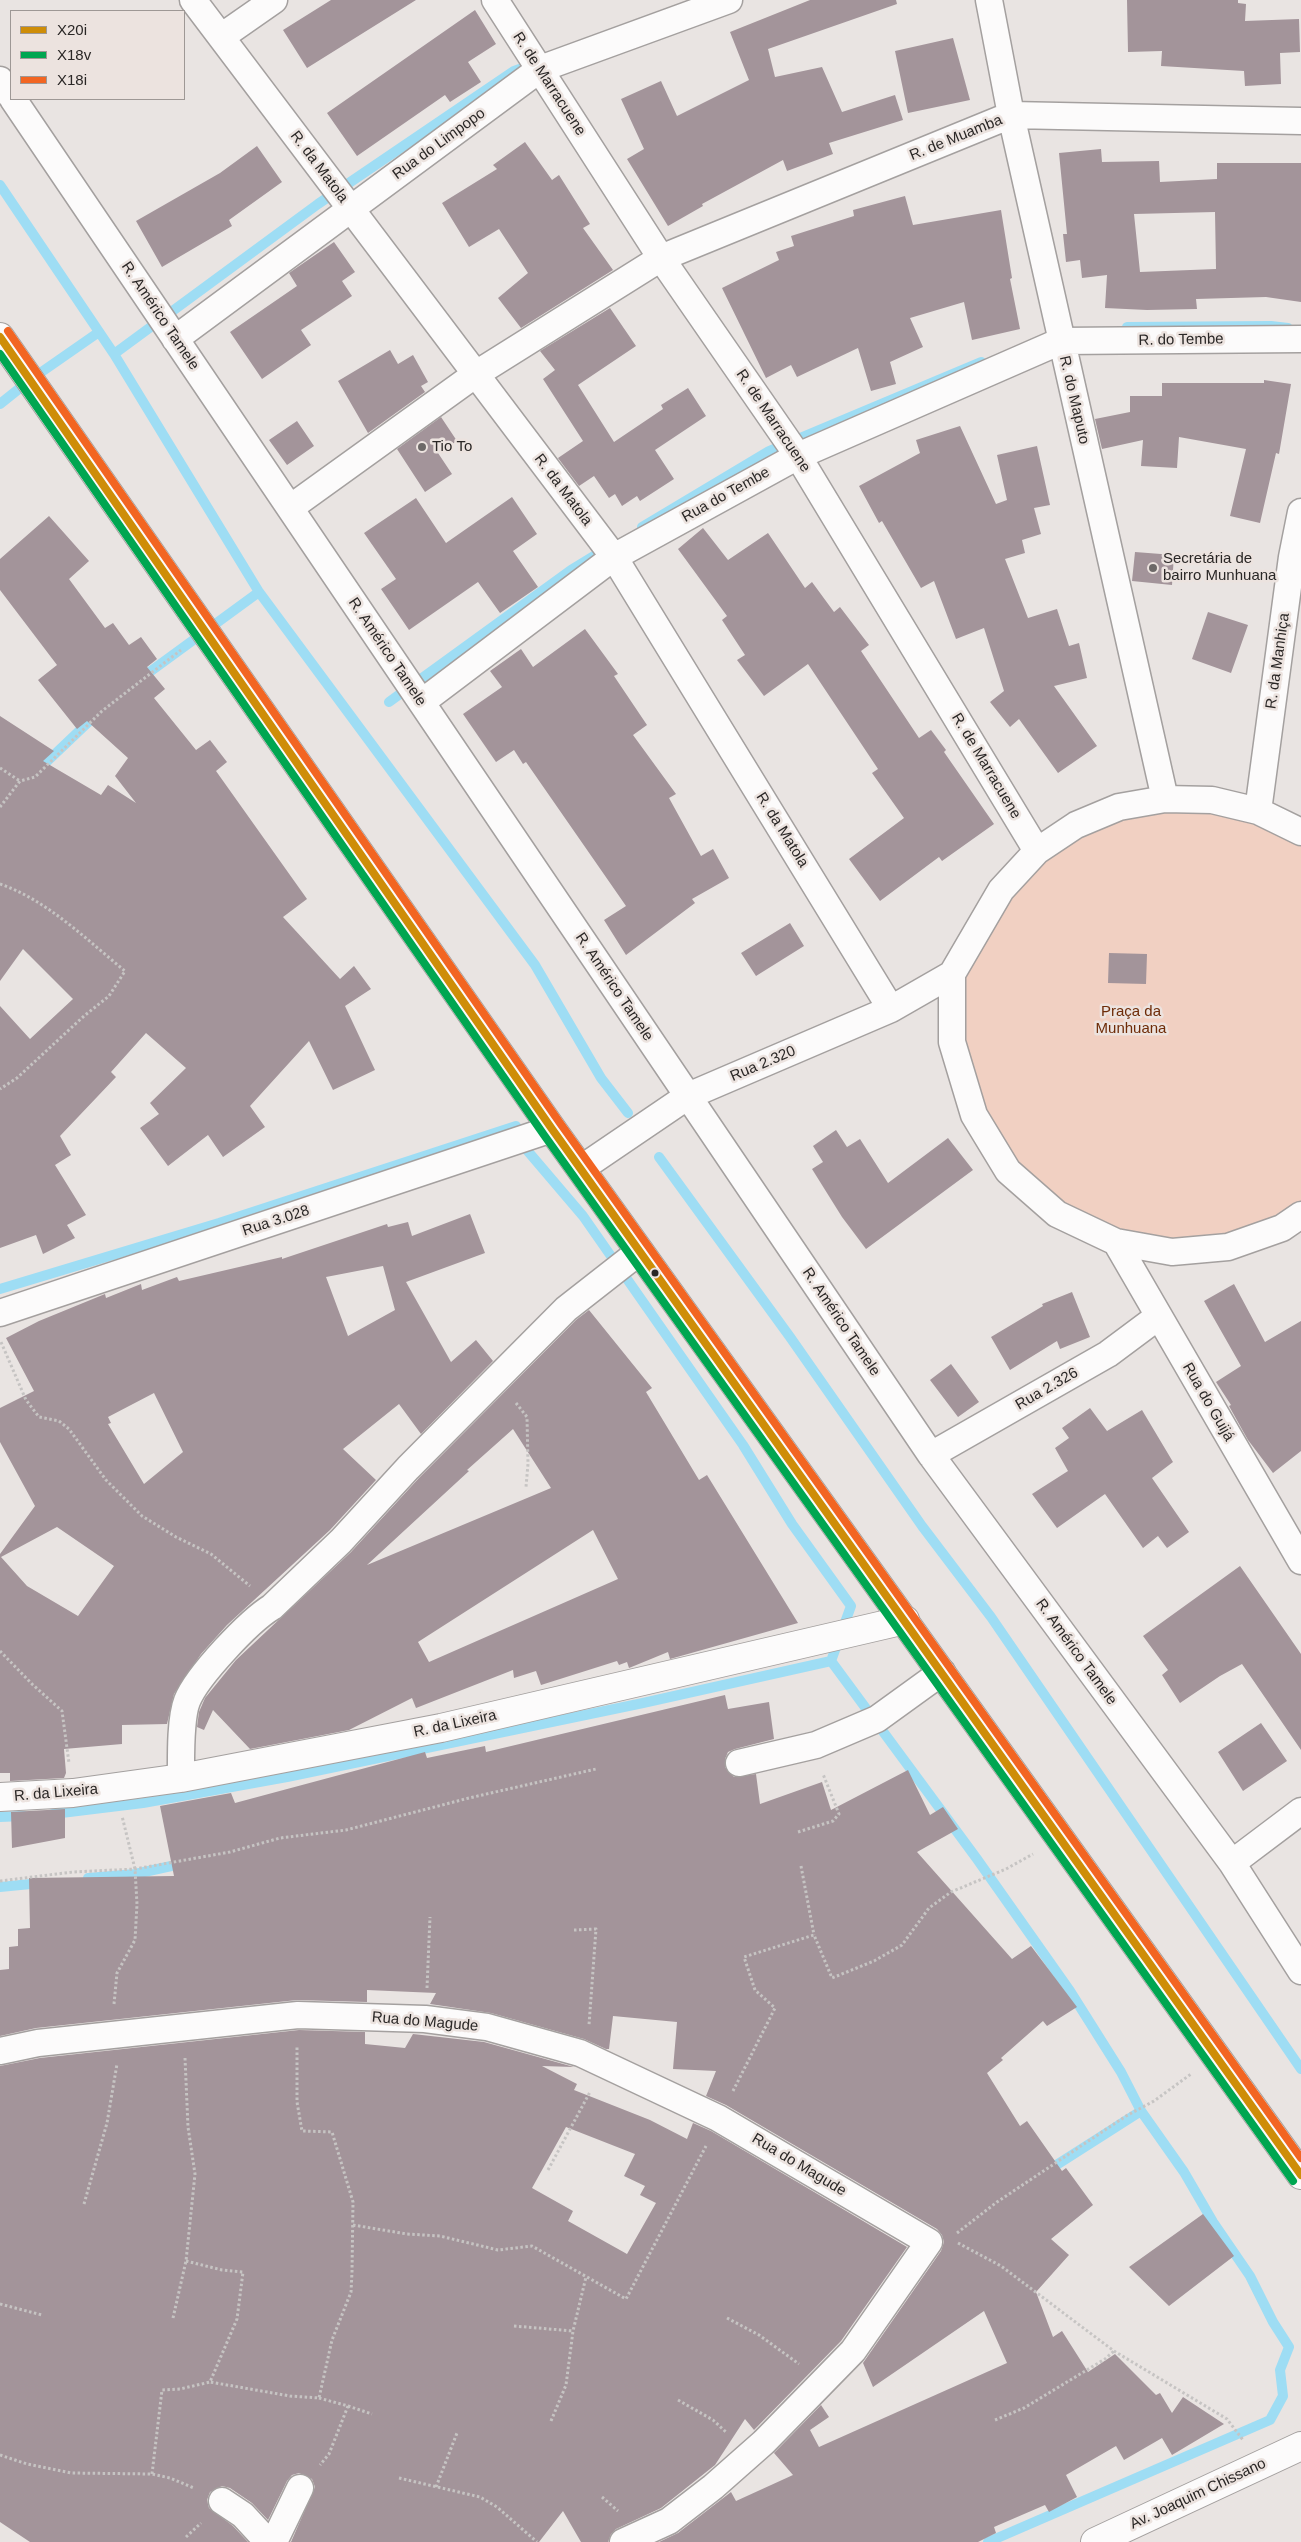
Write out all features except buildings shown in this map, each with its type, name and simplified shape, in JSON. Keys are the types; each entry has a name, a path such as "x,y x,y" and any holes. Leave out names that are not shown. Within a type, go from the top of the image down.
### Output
{"main road":[{"path":"0,337 552,1129 582,1168 1301,2175"},
{"name":"R. da Lixeira","path":"0,1797 73,1793 181,1778 441,1728 905,1620"},
{"name":"Av. Joaquim Chissano","path":"1095,2542 1301,2446"}],"street":[{"name":"R. da Matola","path":"192,0 614,556 891,1009"},
{"path":"221,37 274,0"},
{"name":"R. de Marracuene","path":"495,0 661,258 798,456 1037,851"},
{"name":"Rua do Limpopo","path":"175,339 540,69 729,0"},
{"name":"R. do Maputo","path":"989,0 1011,115 1165,799"},
{"name":"R. Américo Tamele","path":"0,80 10,95"},
{"name":"R. Américo Tamele","path":"13,100 931,1455 1232,1863 1294,1943 1301,1972"},
{"name":"R. de Muamba","path":"290,508 476,374 661,258 1011,115 1301,121"},
{"name":"R. do Tembe","path":"1061,341 1301,339"},
{"name":"Rua do Tembe","path":"422,702 614,556 798,456 1061,341"},
{"name":"R. da Manhiça","path":"1258,811 1296,558 1301,512"},
{"path":"1301,832 1258,811 1212,800 1165,799 1118,807 1076,825 1037,851 1001,890 952,974 952,1042 974,1115 1008,1171 1057,1214 1116,1242 1172,1252 1228,1247 1282,1228 1301,1216"},
{"name":"Rua 2.320","path":"582,1168 688,1096 891,1009 952,974"},
{"name":"Rua 3.028","path":"0,1313 552,1129"},
{"name":"Rua do Guijá","path":"1116,1242 1301,1562"},
{"path":"181,1778 181,1747 187,1701 212,1665 259,1615 272,1607 342,1541 408,1468 566,1309 635,1254 641,1253"},
{"name":"Rua 2.326","path":"931,1455 1108,1354 1159,1316"},
{"path":"739,1763 816,1745 878,1719 942,1672"},
{"path":"1232,1863 1301,1811"},
{"name":"Rua do Magude","path":"0,2050 38,2043 298,2015 425,2019 487,2027 580,2053 719,2119 929,2242 853,2350 822,2384"},
{"path":"623,2542 669,2521 713,2487 748,2456 822,2384"},
{"path":"274,2542 300,2488"},
{"path":"222,2501 244,2515 268,2542"}],"path":[{"path":"0,807 20,781 35,777 102,711 204,631"},
{"path":"0,768 20,781"},
{"path":"0,884 20,891 67,924 125,971 109,996 84,1016 17,1078 0,1089"},
{"path":"0,1339 26,1400 39,1417 59,1421 70,1428 106,1480 142,1516 176,1537 211,1554 272,1607"},
{"path":"496,1380 527,1417 528,1464 526,1488"},
{"path":"0,1651 62,1711 73,1793"},
{"path":"798,1832 833,1821 839,1814 821,1770 816,1745"},
{"path":"0,1881 73,1872 135,1869 230,1852 280,1838 346,1830 468,1798 596,1769"},
{"path":"84,2204 107,2123 119,2049 118,2034 111,2027 117,1973 135,1940 137,1904 135,1869 121,1810 112,1787"},
{"path":"801,1866 814,1935 832,1978 874,1961 902,1945 929,1908 951,1892 1006,1869 1059,1838"},
{"path":"425,2019 430,1917"},
{"path":"574,1930 596,1929 588,2037 580,2053"},
{"path":"354,2225 407,2234 440,2236 498,2250 532,2246 566,2263 586,2278 626,2299 775,2008 756,1990 744,1957 814,1935"},
{"path":"298,2015 297,2102 302,2131 332,2132 353,2202 354,2225 351,2292 332,2340 319,2398"},
{"path":"173,2318 186,2261 195,2174 188,2127 184,2027"},
{"path":"1216,2056 1154,2101 1126,2116 997,2202 948,2238 1001,2266 1114,2351 1227,2419 1241,2437 1257,2467"},
{"path":"548,2170 605,2065"},
{"path":"186,2261 222,2270 243,2272 237,2319 210,2382"},
{"path":"550,2421 566,2385 573,2331 586,2278"},
{"path":"0,2304 42,2316"},
{"path":"727,2318 759,2335 822,2384"},
{"path":"514,2326 573,2331"},
{"path":"995,2420 1024,2408 1105,2359 1114,2351"},
{"path":"152,2474 162,2390 180,2389 210,2382 290,2396 319,2398 372,2414"},
{"path":"678,2400 714,2420 748,2456"},
{"path":"300,2488 329,2454 348,2406"},
{"path":"436,2487 457,2433"},
{"path":"0,2454 27,2464 71,2473 152,2474 170,2478 222,2501"},
{"path":"400,2478 480,2498 496,2508 537,2542"}],"green space":[{"name":"Praça da Munhuana","path":"1213,808 1301,841 1301,1202 1276,1219 1227,1238 1173,1243 1119,1234 1061,1206 1017,1166 981,1113 960,1042 959,979 1009,894 1041,861 1081,833 1123,815"}],"waterway":[{"path":"114,354 318,204 514,71 528,66"},
{"path":"0,185 114,354 259,592 535,965 601,1078 628,1113"},
{"path":"1127,327 1271,326 1288,328"},
{"path":"0,404 30,380 99,332"},
{"path":"642,527 769,451 981,362"},
{"path":"389,702 571,570 602,551"},
{"path":"140,679 259,592"},
{"path":"36,772 98,713"},
{"path":"0,1289 219,1223 516,1126 520,1142 583,1216 743,1445 792,1524 851,1606 831,1661 977,1859 1070,1991 1121,2072 1141,2111 1184,2172 1213,2222 1250,2276 1273,2322 1289,2347 1280,2370 1283,2396 1270,2420 988,2542"},
{"path":"659,1157 790,1337 922,1526 991,1617 1301,2069"},
{"path":"53,1814 143,1803 287,1777 643,1703 831,1661"},
{"path":"0,1817 24,1816"},
{"path":"88,1878 135,1874 185,1863"},
{"path":"0,1887 41,1883"},
{"path":"1047,2171 1141,2111"}],"transit line":[{"name":"X18i","path":"8,331 560,1123 1301,2158"},
{"name":"X20i","path":"0,337 552,1129 1301,2175"},
{"name":"X18v","path":"0,354 544,1135 1293,2181"}],"place":[{"name":"Tio To","path":"422,447"},
{"name":"Secretária de bairro Munhuana","path":"1153,568"}]}
